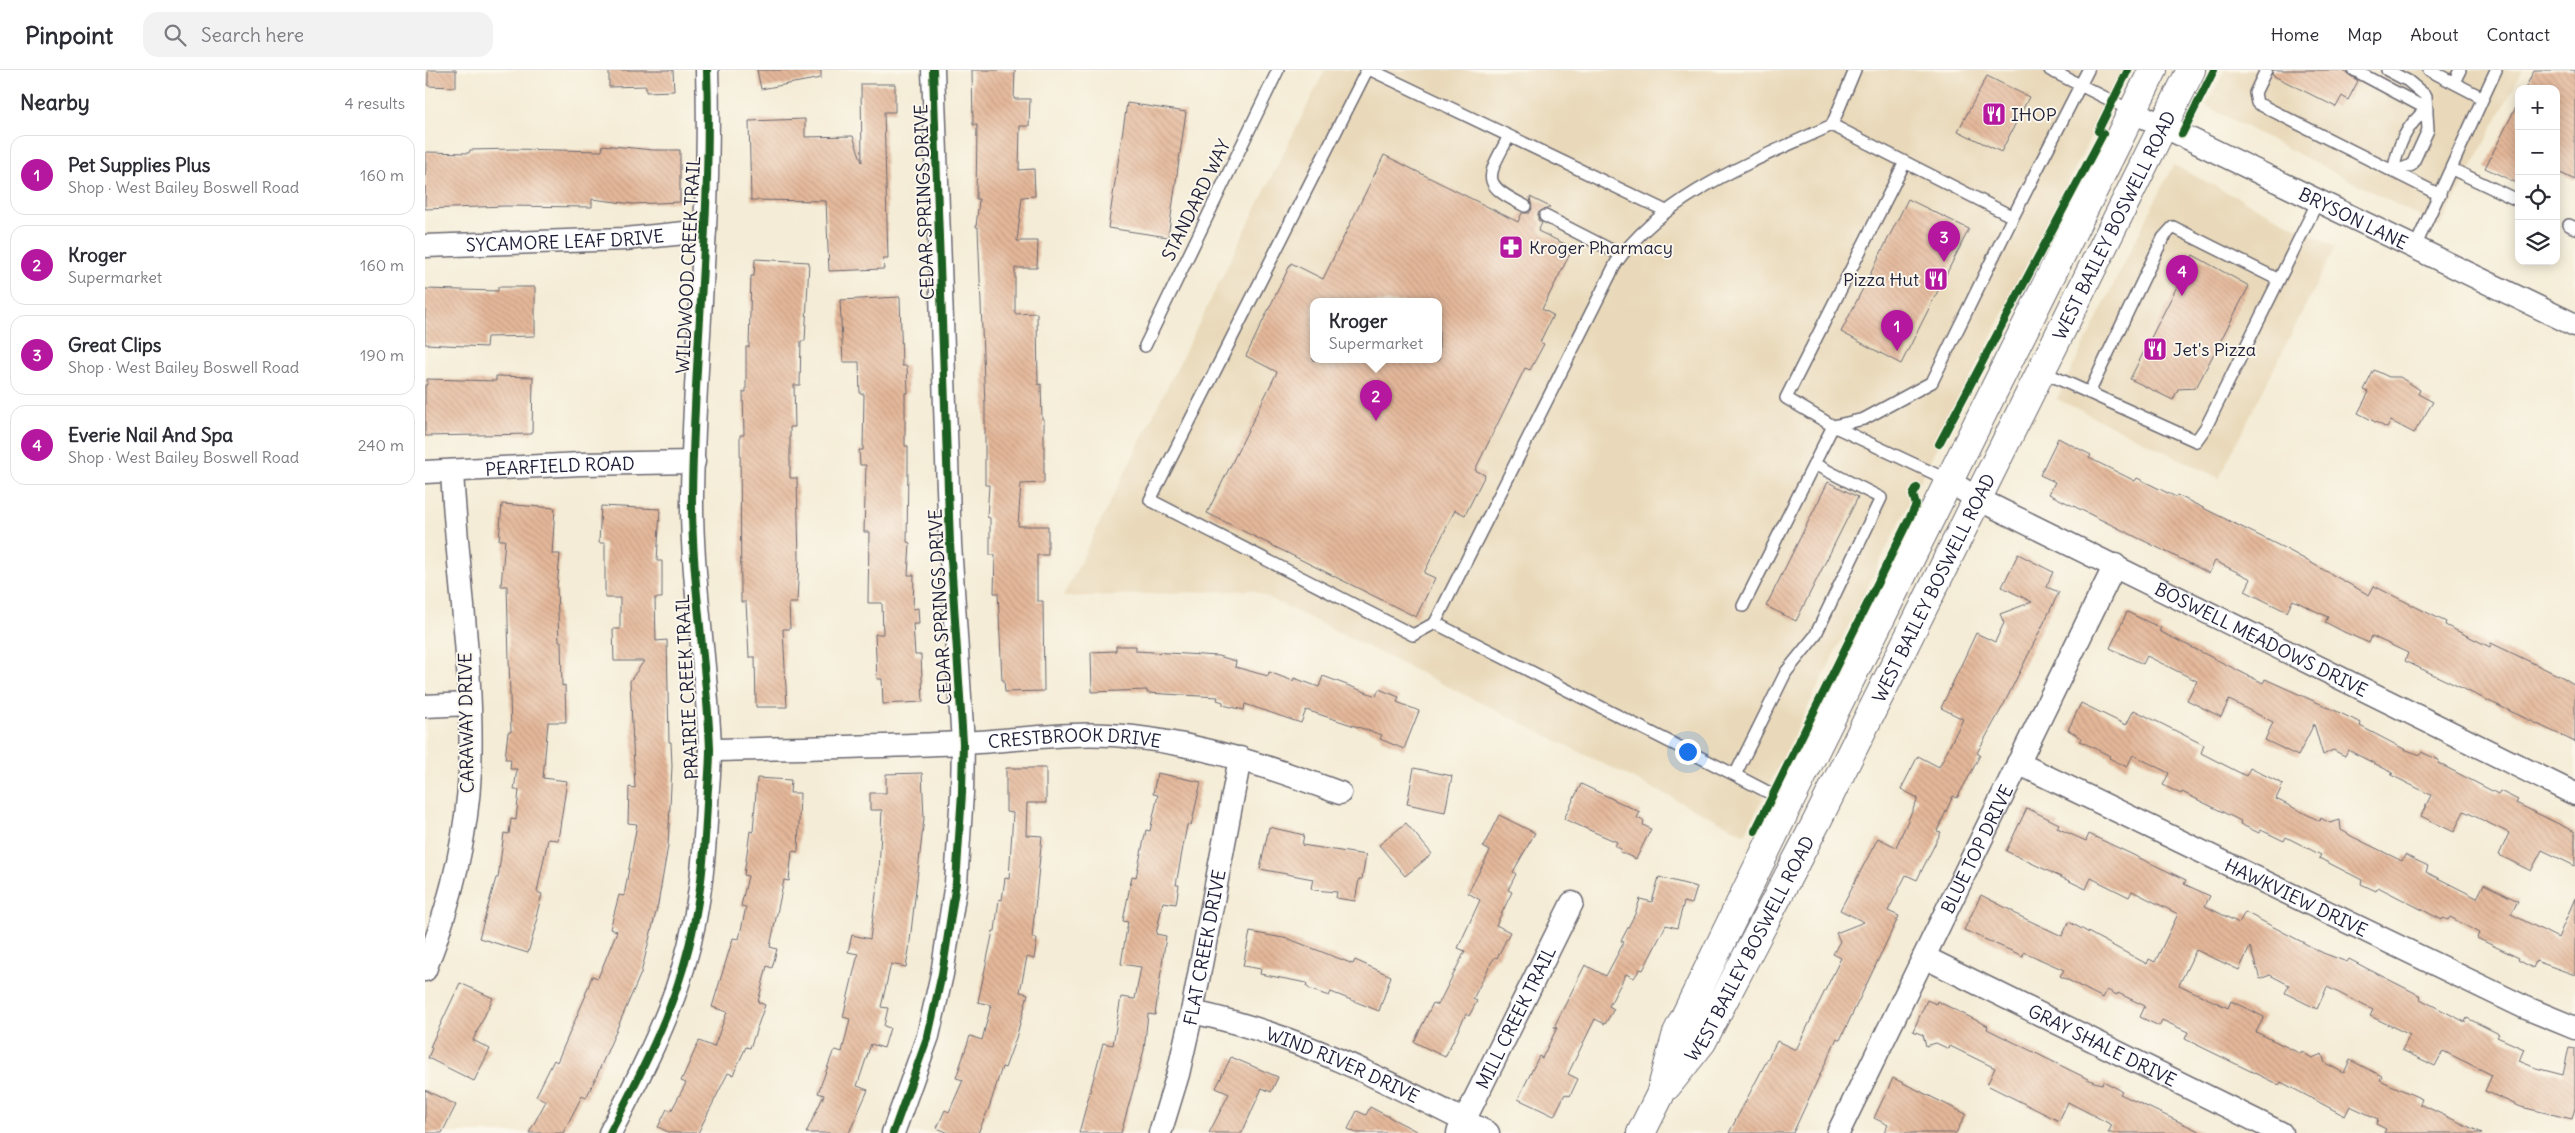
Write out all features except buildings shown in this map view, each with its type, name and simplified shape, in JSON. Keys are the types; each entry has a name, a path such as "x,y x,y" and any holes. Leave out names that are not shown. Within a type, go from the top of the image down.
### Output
{"main road":[{"name":"WEST BAILEY BOSWELL ROAD","path":"1641,1133 1660,1095 1677,1033 1789,803 2153,70"},
{"name":"WEST BAILEY BOSWELL ROAD","path":"1660,1095 1702,1042 1821,812 2191,70"}],"street":[{"name":"WILDWOOD CREEK TRAIL","path":"694,462 709,124 707,70"},
{"name":"CEDAR SPRINGS DRIVE","path":"893,1133 928,1036 942,974 956,883 963,743 950,544 933,70"},
{"name":"BRYSON LANE","path":"2132,111 2575,325"},
{"name":"SYCAMORE LEAF DRIVE","path":"425,246 625,238 705,231"},
{"name":"PEARFIELD ROAD","path":"425,472 581,464 694,462"},
{"name":"PRAIRIE CREEK TRAIL","path":"610,1133 653,1047 676,990 693,934 705,868 710,750 698,620 692,496 694,462"},
{"name":"CARAWAY DRIVE","path":"425,970 441,929 456,878 464,833 470,771 469,704 452,471"},
{"name":"BOSWELL MEADOWS DRIVE","path":"1950,482 1978,499 2115,565 2575,794"},
{"name":"BLUE TOP DRIVE","path":"1838,1133 2115,565"},
{"path":"425,706 469,704"},
{"name":"CRESTBROOK DRIVE","path":"710,750 963,743 1081,735 1131,736 1177,743 1240,758 1340,792"},
{"name":"FLAT CREEK DRIVE","path":"1160,1133 1178,1074 1192,1012 1240,758"},
{"name":"HAWKVIEW DRIVE","path":"2018,763 2524,1008 2575,1028"},
{"name":"MILL CREEK TRAIL","path":"1461,1127 1573,903"},
{"name":"GRAY SHALE DRIVE","path":"1924,957 2281,1133"},
{"name":"WIND RIVER DRIVE","path":"1192,1012 1267,1031 1326,1053 1461,1127 1488,1133"}],"lane":[{"name":"STANDARD WAY","path":"1145,346 1277,70"},
{"path":"1367,70 1150,500 1413,635 1435,623 1621,255 1629,244 1666,211 1737,168 1832,125 1855,70"},
{"path":"1371,70 1666,211"},
{"path":"2050,70 2132,111"},
{"path":"1833,426 1864,419 1932,382 2088,70"},
{"path":"2267,70 2255,93 2257,103 2440,195"},
{"path":"2354,70 2427,109"},
{"path":"2387,70 2408,81 2426,96 2427,109 2428,130 2412,165 2393,172"},
{"path":"2429,70 2483,98"},
{"path":"2454,82 2460,70"},
{"path":"2415,247 2496,70"},
{"path":"2393,172 2396,156 2411,121 2427,109"},
{"path":"1832,125 2013,217"},
{"path":"1509,136 1493,166 1491,177 1493,186 1499,193 1525,206"},
{"path":"1905,162 1786,398 1833,426 1950,482"},
{"path":"2452,169 2515,199"},
{"path":"2041,370 2196,441 2206,427 2318,201"},
{"path":"1545,216 1621,255"},
{"path":"2089,393 2163,238 2173,227 2279,280"},
{"path":"1743,606 1833,426"},
{"path":"1735,775 1786,672 1815,636 1881,498 1814,464"},
{"path":"1435,623 1789,803"}],"shaded area":[{"path":"1325,70 2124,70 1745,834 1253,590 1063,597"},
{"path":"2225,70 2523,70 2440,227 2206,106"},
{"path":"2173,165 2335,247 2219,478 2057,399"}],"cycle path":[{"path":"610,1133 654,1044 676,990 684,967 695,921 702,875 710,749 706,685 696,590 692,494 707,176 707,70"},
{"path":"893,1133 928,1036 942,974 956,883 962,793 963,743 950,544 933,70"},
{"path":"1939,444 2103,134 2098,131 2128,70"},
{"path":"2182,134 2214,70"},
{"path":"1755,831 1916,505 1913,495 1917,488"}],"place":[{"name":"IHOP","path":"1994,114"},
{"name":"Kroger Pharmacy","path":"1511,247"},
{"name":"Great Clips","path":"1944,262"},
{"name":"Pizza Hut","path":"1936,279"},
{"name":"Everie Nail And Spa","path":"2182,296"},
{"name":"Jet's Pizza","path":"2155,349"},
{"name":"Pet Supplies Plus","path":"1897,351"},
{"name":"Kroger","path":"1376,421"}]}
